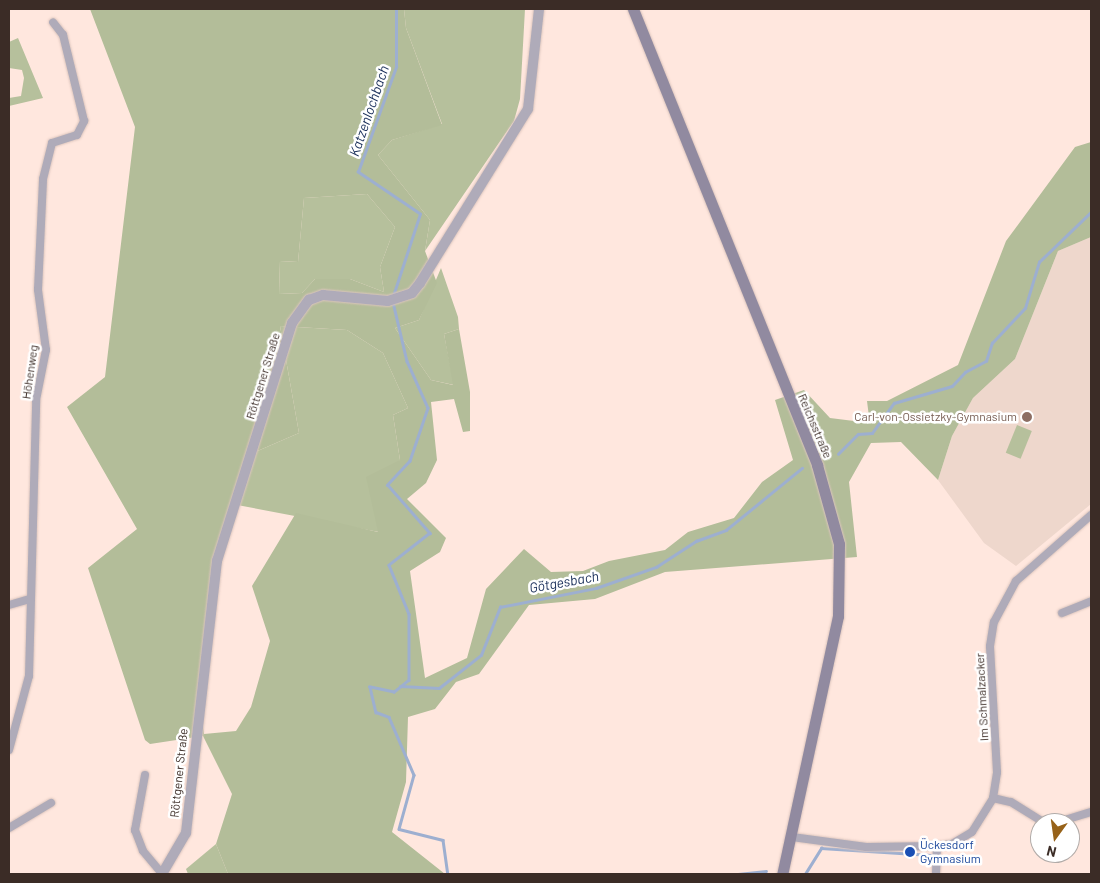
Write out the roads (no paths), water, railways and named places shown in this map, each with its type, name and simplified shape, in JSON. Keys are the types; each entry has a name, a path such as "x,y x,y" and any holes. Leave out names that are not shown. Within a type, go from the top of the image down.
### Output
{"main road":[{"name":"Reichsstraße","path":"633,9 817,465 837,536 841,585 838,616 792,837 782,874"}],"street":[{"name":"Röttgener Straße","path":"162,874 186,833 216,561 292,323 309,300 323,295 393,300 420,283 528,109 539,9"},
{"name":"Höhenweg","path":"9,750 28,684 36,400 46,350 38,290 43,179 52,143 77,135 84,121 63,35 53,22"},
{"name":"Im Schmalzacker","path":"993,798 997,772 990,646 994,622 1016,581 1091,515"},
{"path":"9,605 30,599"},
{"path":"1062,613 1091,601"},
{"path":"145,775 136,830 143,850 162,874"},
{"path":"792,837 866,847 937,846 952,844 972,832 993,798 1011,802 1030,814"},
{"path":"9,828 51,802"},
{"path":"936,874 937,846"}],"waterway":[{"name":"Katzenlochbach","path":"393,296 420,214 358,172 396,67 396,9"},
{"name":"Götgesbach","path":"838,454 858,434 872,433 894,403 952,386 965,372 986,361 992,343 1025,308 1039,262 1091,212"},
{"name":"Katzenlochbach","path":"393,302 407,361 428,408 410,461 388,485 430,533 389,565 409,614 409,680 394,692 370,687 376,712 389,717 414,775 399,829 443,840 448,874"},
{"name":"Götgesbach","path":"400,686 439,688 481,655 500,607 596,588 656,567 696,541 726,530 802,468"},
{"path":"805,874 821,848 931,855"},
{"path":"738,874 766,871"}],"place":[{"name":"Carl-von-Ossietzky-Gymnasium","path":"1027,417"},
{"name":"Ückesdorf Gymnasium","path":"910,852"}]}
